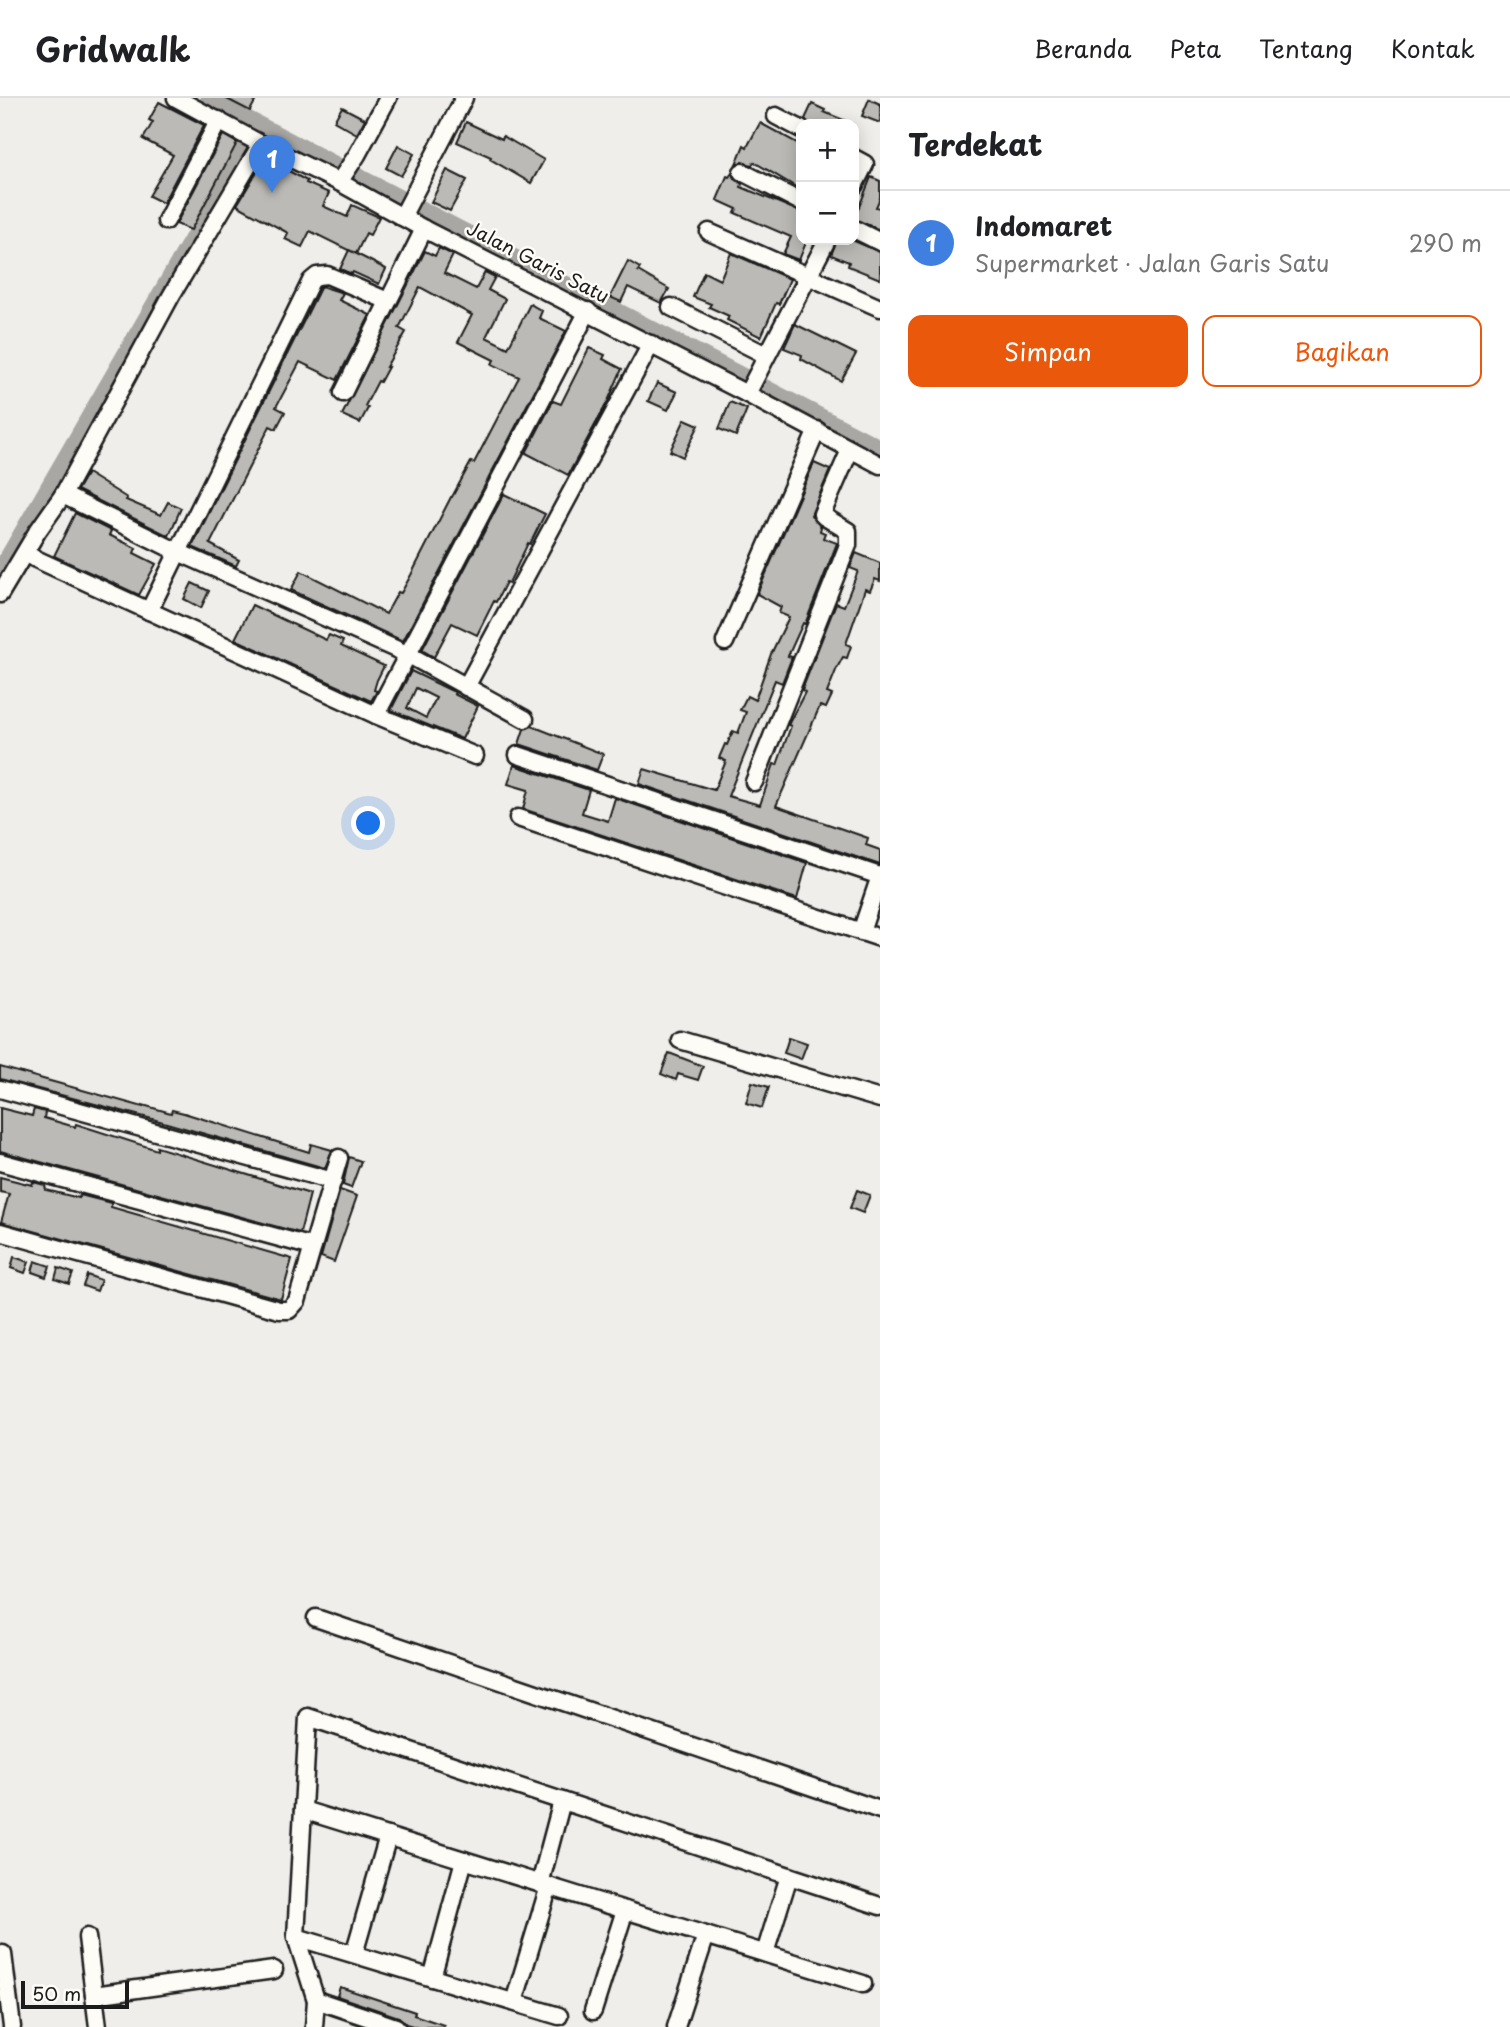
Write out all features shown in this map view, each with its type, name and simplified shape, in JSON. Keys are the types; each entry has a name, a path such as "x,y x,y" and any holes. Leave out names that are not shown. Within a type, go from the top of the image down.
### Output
{"street":[{"name":"Jalan Garis Satu","path":"176,98 261,144 408,206 424,229 651,344 749,390 850,450 880,464"},
{"path":"342,178 388,98"},
{"path":"408,206 464,98"},
{"path":"776,116 796,126"},
{"path":"166,220 219,120"},
{"path":"0,594 63,495 171,296 261,144"},
{"path":"859,161 880,171"},
{"path":"742,172 796,199"},
{"path":"343,393 424,229"},
{"path":"709,232 880,307"},
{"path":"859,232 880,242"},
{"path":"749,390 824,245"},
{"path":"149,611 311,281 317,276 327,275 388,301"},
{"path":"671,307 764,361"},
{"path":"376,715 588,311"},
{"path":"466,687 651,344"},
{"path":"725,642 817,430"},
{"path":"754,782 849,545 848,531 822,514 850,450"},
{"path":"63,495 178,552 409,655 525,719"},
{"path":"25,554 376,715 475,756"},
{"path":"518,755 880,876 861,932"},
{"path":"518,818 880,938"},
{"path":"680,1040 880,1099"},
{"path":"0,1089 333,1181"},
{"path":"0,1232 284,1311 293,1308 297,1301 339,1158"},
{"path":"0,1162 313,1247"},
{"path":"316,1618 880,1810"},
{"path":"314,2027 316,2000 296,1937 307,1717 880,1906"},
{"path":"514,2002 562,1801"},
{"path":"303,1810 863,1984"},
{"path":"354,1954 388,1836"},
{"path":"432,1978 464,1860"},
{"path":"765,1953 789,1876"},
{"path":"593,2011 625,1910"},
{"path":"676,2027 706,1935"},
{"path":"87,1937 98,2027"},
{"path":"296,1937 559,2016"},
{"path":"3,1954 12,2027"},
{"path":"94,1996 274,1970"},
{"path":"316,2000 396,2027"}],"building":[{"path":"225,98 257,98 250,111"},
{"path":"869,99 880,104 880,123 862,116"},
{"path":"159,102 204,125 163,203 149,196 173,155 143,139 153,122 149,120"},
{"path":"812,104 841,119 805,119"},
{"path":"342,107 365,119 357,134 334,121"},
{"path":"466,122 502,139 503,136 544,160 531,183 490,159 491,157 457,142"},
{"path":"760,123 796,142 796,187 754,162 752,165 742,162 736,164 744,145 747,147"},
{"path":"223,135 237,143 191,230 176,224"},
{"path":"398,145 414,154 401,176 386,168"},
{"path":"265,158 307,181 306,183 329,193 323,206 347,217 352,205 379,217 370,235 366,233 356,254 310,231 302,247 285,239 288,233 237,205"},
{"path":"447,170 467,180 450,211 431,202"},
{"path":"732,173 742,184 741,187 796,210 796,245 805,245 799,260 783,254 791,237 735,213 737,209 717,200 727,176"},
{"path":"871,177 880,181 880,198 876,207 880,208 880,230 859,221 859,207"},
{"path":"859,243 880,252 880,279 848,266 849,262 831,255 835,245"},
{"path":"439,248 453,255 444,273 476,289 485,272 495,277 488,290 505,299 486,337 508,348 530,304 542,311 539,318 566,331 403,641 291,590 301,571 386,614 398,592 401,593 471,462 474,463 519,377 492,364 494,360 458,342 472,315 420,287 399,328 406,332 365,406 368,408 360,423 342,415 425,251 435,256"},
{"path":"349,250 386,269 379,284 340,269"},
{"path":"731,253 790,279 761,337 727,320 729,316 709,307 711,304 693,297 704,272 720,280"},
{"path":"628,261 640,268 638,271 669,289 661,303 628,287 621,302 610,297"},
{"path":"321,286 343,293 339,300 370,315 337,380 300,362 276,407 285,412 276,429 270,426 210,544 239,560 236,566 192,547"},
{"path":"795,324 856,354 841,381 801,359 802,355 784,348"},
{"path":"589,348 605,355 603,359 622,369 568,475 526,453 553,401 561,404"},
{"path":"657,383 677,392 668,410 648,401"},
{"path":"730,402 747,409 736,436 719,429"},
{"path":"685,419 699,425 683,457 670,451"},
{"path":"814,463 830,470 811,515 821,527 820,531 825,533 823,538 837,543 805,624 803,623 788,656 792,657 782,683 775,680 728,796 760,805 791,726 788,725 805,692 802,690 836,603 844,606 858,571 850,568 856,553 880,563 880,581 875,579 870,591 865,589 846,644 851,646 847,658 843,657 827,693 832,695 826,708 820,706 776,806 868,838 866,845 880,850 880,865 639,784 644,769 714,790 726,761 719,758 725,744 727,745 733,731 738,733 746,712 740,710 747,696 755,700 771,654 789,617 779,613 781,607 757,594"},
{"path":"87,473 127,498 126,500 161,515 168,502 181,508 169,536 77,490"},
{"path":"504,494 545,514 509,583 506,582 496,602 494,601 477,635 452,623 434,657 422,650"},
{"path":"75,513 111,531 109,535 136,548 134,553 156,564 139,595 54,556"},
{"path":"192,583 209,591 201,608 184,599"},
{"path":"252,605 326,640 329,635 343,641 341,646 384,666 374,690 377,691 371,701 235,639"},
{"path":"411,671 478,706 462,739 391,710","holes":["416,688 436,698 426,718 407,708"]},
{"path":"532,726 603,754 597,770 519,744 524,729"},
{"path":"514,765 589,790 582,813 608,821 615,798 807,863 797,899 523,809 528,790 508,784"},
{"path":"789,1037 807,1043 801,1059 784,1053"},
{"path":"669,1053 703,1066 698,1080 678,1074 676,1080 661,1074"},
{"path":"0,1067 143,1107 184,1113 309,1152 311,1144 332,1150 325,1168 0,1079"},
{"path":"752,1082 769,1087 762,1108 746,1103"},
{"path":"0,1108 32,1116 34,1109 45,1112 44,1118 75,1127 76,1124 157,1150 157,1147 310,1194 300,1233 0,1151"},
{"path":"349,1157 361,1161 351,1188 343,1185"},
{"path":"0,1177 32,1185 33,1182 45,1185 46,1190 111,1203 111,1207 292,1259 281,1299 1,1222 9,1194 0,1192"},
{"path":"340,1190 357,1196 334,1262 321,1257"},
{"path":"857,1190 870,1195 863,1213 850,1208"},
{"path":"14,1257 29,1262 25,1273 11,1268"},
{"path":"35,1261 50,1266 46,1277 32,1272"},
{"path":"58,1268 73,1273 69,1284 55,1279"},
{"path":"87,1275 101,1280 97,1291 83,1286"},
{"path":"340,1987 415,2012 414,2015 444,2025 416,2027 406,2024 399,2017 337,1996"}],"waterway":[{"path":"208,98 880,447"},
{"path":"0,570 257,126"}],"place":[{"name":"Indomaret","path":"272,193"}]}
